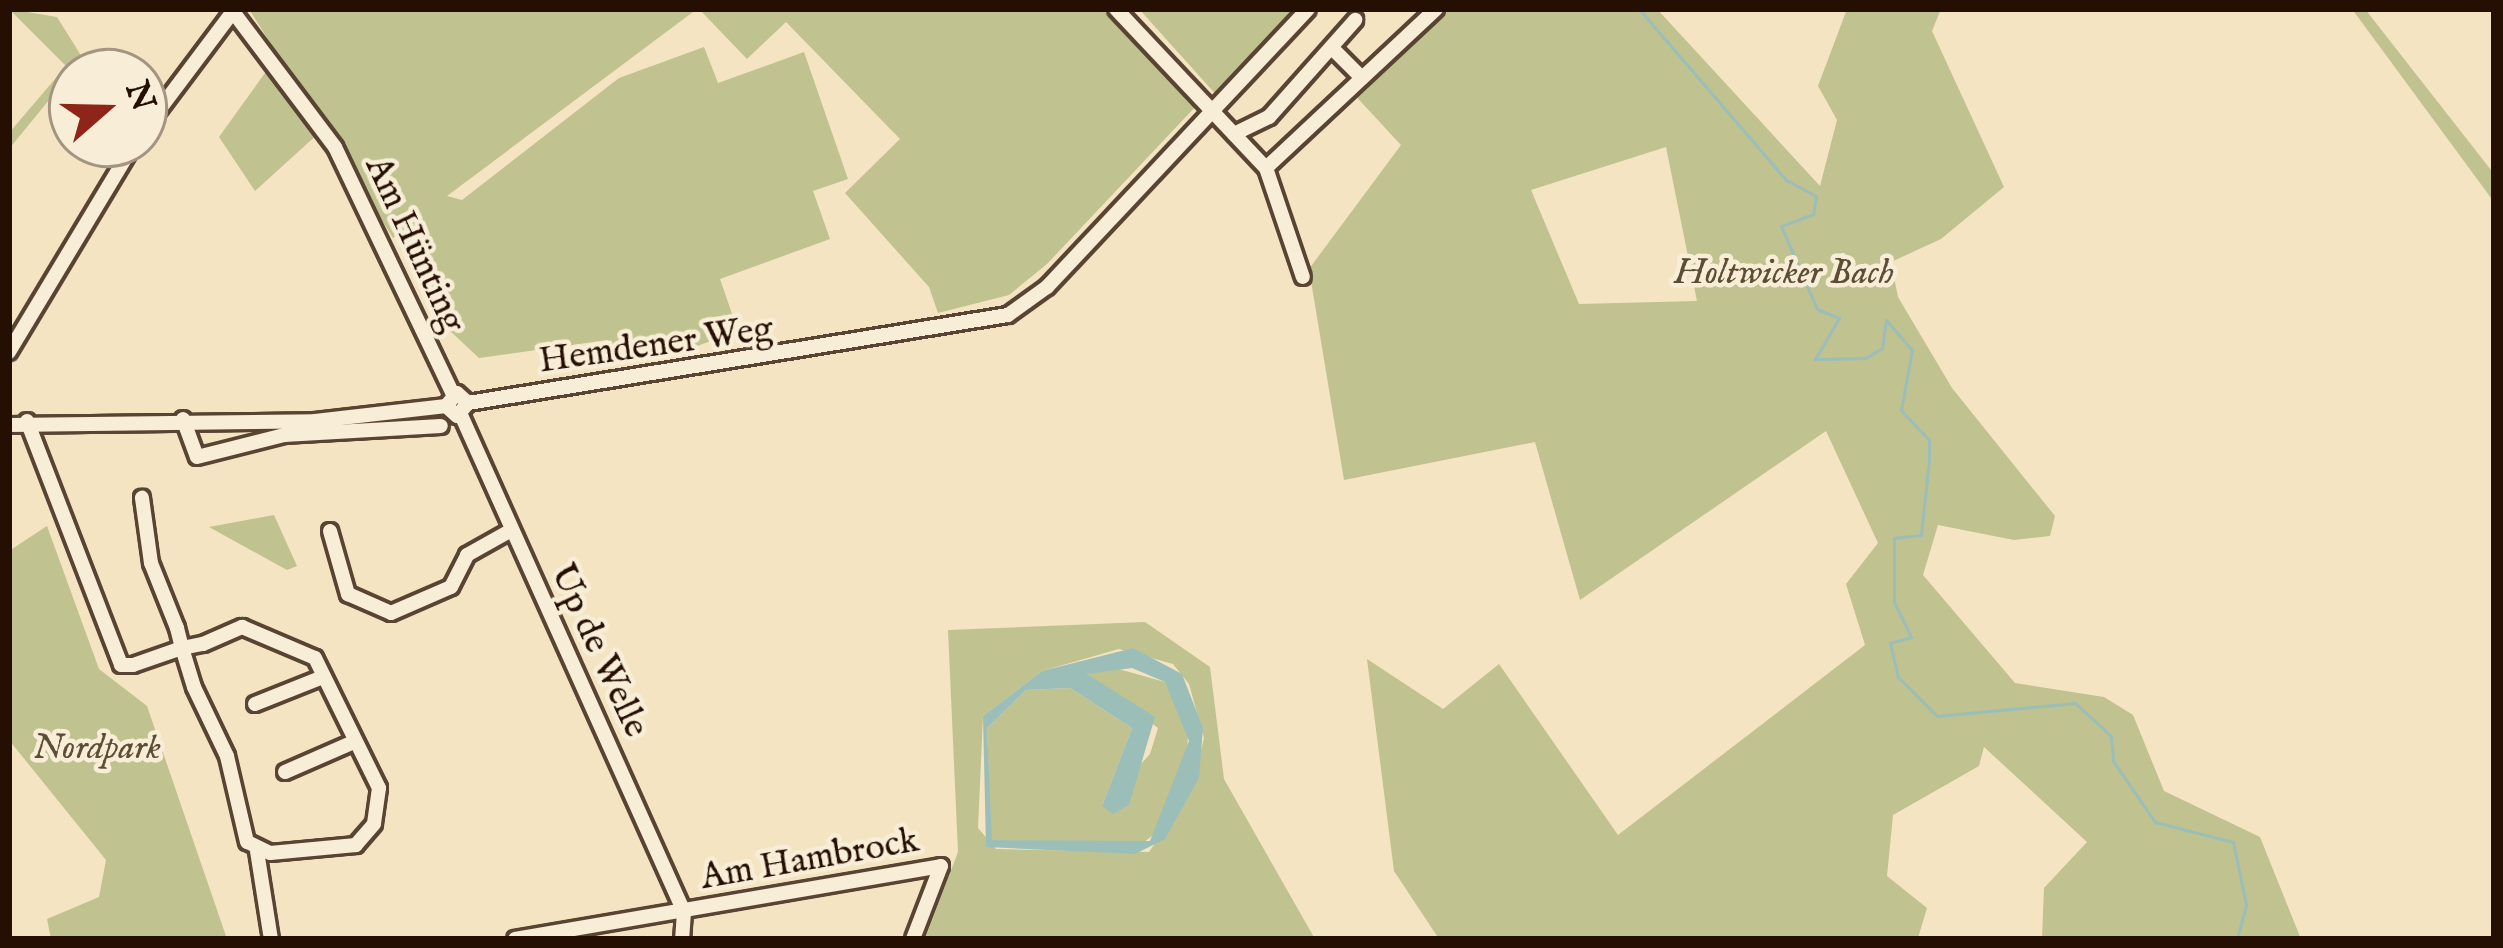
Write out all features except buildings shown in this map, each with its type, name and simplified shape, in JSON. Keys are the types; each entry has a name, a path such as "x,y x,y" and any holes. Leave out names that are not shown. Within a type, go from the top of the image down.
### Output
{"street":[{"path":"1117,9 1267,168 1303,277"},
{"name":"Hemdener Weg","path":"464,409 1008,315 1047,287 1308,9"},
{"path":"1267,168 1436,9"},
{"path":"168,98 233,10"},
{"name":"Am Hünting","path":"233,10 325,129 449,400"},
{"path":"1234,134 1269,117 1335,51 1355,20"},
{"path":"1335,51 1362,77"},
{"path":"9,352 120,168"},
{"path":"9,425 27,421 315,421 449,400 464,409"},
{"name":"Up de Welle","path":"464,409 508,532 685,912"},
{"path":"183,419 196,457 284,435 441,425"},
{"path":"27,421 112,656 133,665 256,629 305,649 322,677 349,744 379,788 365,835 344,850 257,850"},
{"path":"142,498 182,648 257,850 272,939"},
{"path":"330,531 348,594 391,613 451,587 466,555 508,532"},
{"path":"255,704 322,677"},
{"path":"285,772 349,744"},
{"name":"Am Hambrock","path":"685,912 941,866 913,939"},
{"path":"515,939 685,912 682,939"}],"green space":[{"path":"9,9 57,17 76,48 48,48"},
{"path":"249,9 697,9 447,196 462,200 619,78 704,47 718,83 804,52 848,179 813,191 830,239 720,279 738,331 678,353 624,361 608,340 479,358 448,329 407,228 393,238"},
{"path":"699,9 1102,9 1197,105 1047,264 1009,295 938,313 929,287 845,193 900,139 786,22 747,59"},
{"path":"1139,9 1300,9 1220,99"},
{"path":"1438,9 1657,9 1820,186 1837,120 1818,86 1847,9 1941,9 1932,31 2004,187 1941,239 1891,262 1898,297 1952,388 2055,516 2050,536 2014,540 1938,525 1923,575 2015,683 2104,697 2133,715 2164,791 2260,837 2301,939 2042,939 2044,888 2087,842 1984,747 1979,766 1893,815 1887,876 1927,908 1918,938 1439,939 1394,871 1367,659 1443,709 1499,664 1618,835 1865,645 1846,584 1878,543 1826,431 1580,600 1535,442 1344,480 1309,269 1401,145 1350,90","holes":["1666,147 1697,301 1579,304 1531,190"]},
{"path":"2352,9 2365,9 2491,170 2494,202"},
{"path":"270,66 320,132 255,191 219,137"},
{"path":"48,87 48,101 9,149 9,133"},
{"path":"274,515 297,566 287,570 209,527"},
{"name":"Nordpark","path":"47,526 99,669 147,706 227,939 51,939 47,919 99,897 106,860 9,740 9,551"},
{"path":"1145,622 1210,667 1224,779 1315,939 925,939 958,852 948,630","holes":["1119,649 1173,664 1189,684 1204,738 1191,791 1149,852 996,849 978,828 983,716 1042,671"]},
{"path":"1115,668 1165,682 1188,730 1187,763 1156,833 1140,845 991,840 987,728 1026,690 1070,688 1132,728 1102,806 1150,754 1158,728 1087,674"}],"water":[{"path":"1133,648 1182,674 1203,728 1199,778 1165,839 1135,854 986,847 983,716 1042,671","holes":["1132,668 1165,682 1189,741 1150,841 992,840 987,728 1026,690 1070,688 1132,728 1102,806 1113,814 1129,805 1155,717 1087,674"]}],"waterway":[{"name":"Holtwicker Bach","path":"1639,9 1786,180 1816,196 1813,214 1781,226 1817,309 1839,318 1815,359 1866,358 1882,348 1886,320 1912,350 1901,410 1929,440 1929,460 1921,535 1894,538 1894,602 1911,637 1890,643 1898,677 1937,716 2075,703 2111,736 2113,761 2155,822 2233,842 2246,905 2237,939"}]}
